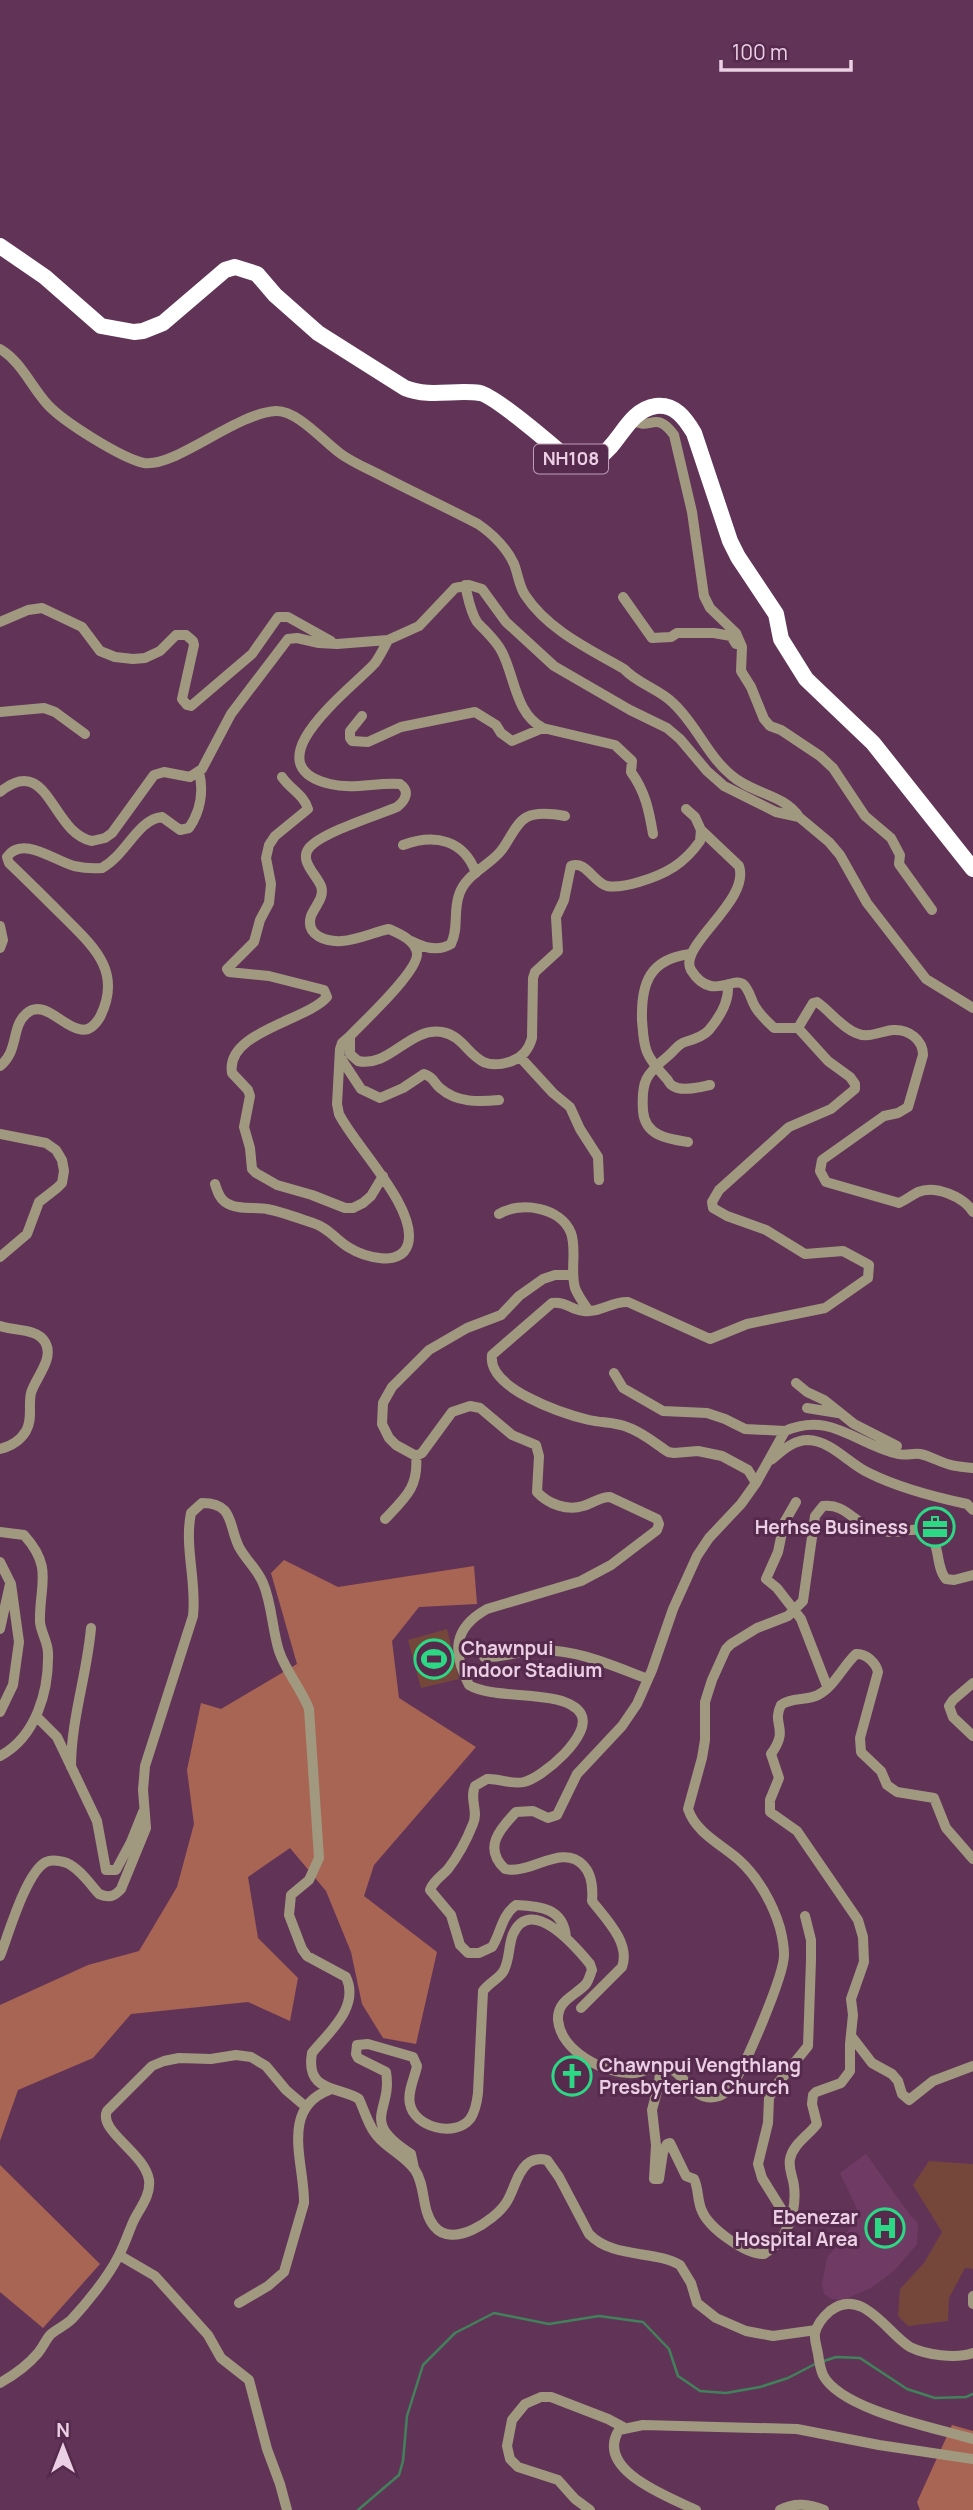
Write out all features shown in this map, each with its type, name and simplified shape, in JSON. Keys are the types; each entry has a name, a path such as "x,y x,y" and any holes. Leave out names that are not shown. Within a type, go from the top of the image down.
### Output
{"highway":[{"name":"NH108","path":"0,246 45,277 101,326 134,332 163,323 225,270 235,267 245,269 257,274 275,295 318,333 405,388 416,392 488,396 568,458 577,462 597,459 605,453 632,420 649,407 660,405 674,408 685,419 702,456 730,541 776,614 781,639 789,655 806,679 873,743 973,869"}],"street":[{"path":"0,349 10,356 49,407 119,452 144,463 166,460 215,433 261,413 290,413 342,455 463,516 494,535 514,564 524,593 539,613 560,630 664,695 686,716 699,737 731,775 748,787 789,804 799,817 840,855 867,903 926,979 973,1008"},
{"path":"632,420 640,424 664,423 677,441 692,512 705,596 710,608 736,633 742,647 741,671 751,687 764,719 770,726 781,730 820,756 833,768 865,816 891,838 900,855 899,864 932,910"},
{"path":"0,792 17,781 36,783 73,832 87,840 98,841 112,833 154,775 164,772 190,777 199,772 231,714 288,639 337,644 388,640 419,626 456,588 465,585 482,589 506,622 554,666 673,733 724,786 776,812 799,817"},
{"path":"465,585 473,614 500,648 518,697 535,724 543,729 615,745 632,761 631,772 645,796 653,834"},
{"path":"623,597 652,638 671,637 677,633 727,634 736,642 741,660"},
{"path":"0,622 28,610 42,608 82,627 100,651 133,659 151,656 176,635 186,635 194,645 182,699 191,706 258,648 269,627 278,617 288,617 337,644"},
{"path":"388,640 376,662 320,716 300,750 300,758 306,771 330,784 400,783 405,787 405,798 397,807 328,835 307,851 306,858 322,894 310,923 312,930 325,940 343,941 389,929 427,948 444,948 451,944 456,933 459,893 468,879 501,851 522,820 527,816 565,816"},
{"path":"0,712 44,708 55,712 85,734"},
{"path":"362,716 350,731 352,741 368,742 401,727 475,712 496,725 501,733 512,741 543,729"},
{"path":"0,1066 12,1052 25,1014 42,1009 79,1029 90,1028 96,1024 102,1012 109,986 105,966 92,945 9,863 7,857 11,851 28,849 72,866 102,868 124,850 148,820 162,817 178,829 189,828 200,804 199,772"},
{"path":"282,777 289,787 301,796 308,808 275,836 269,845 266,858 271,884 269,903 260,920 254,942 228,965 227,969 229,972 269,976 324,990 327,997 313,1008 268,1029 240,1047 233,1056 232,1073 248,1090 250,1096 244,1128 252,1169 277,1185 345,1208 353,1208 363,1203 371,1196 383,1176"},
{"path":"686,809 695,817 701,830 739,866 740,875 728,905 690,954 690,967 702,982 716,987 735,982 745,986 755,1007 774,1028 798,1028 828,1061 855,1084 855,1089 831,1109 789,1128 719,1190 712,1202 713,1208 766,1230 804,1254 834,1251 849,1254 869,1265 870,1273 867,1278 825,1308 747,1324 710,1339 628,1302 613,1303 589,1311 579,1310 563,1302 552,1303 492,1355 492,1361 495,1371 510,1385 538,1403 590,1420 627,1427 668,1452 698,1451 722,1456 748,1470 757,1483"},
{"path":"350,1036 350,1054 364,1062 375,1061 414,1037 436,1032 454,1037 472,1056 484,1063 503,1064 520,1057 530,1047 532,1038 535,972 558,951 556,917 564,900 571,866 582,866 597,881 607,886 627,886 657,877 678,866 701,841 701,830"},
{"path":"403,845 428,839 447,841 472,860 476,873"},
{"path":"0,926 3,940 0,948"},
{"path":"215,1184 219,1196 226,1203 268,1209 321,1225 349,1248 392,1259 405,1252 410,1231 407,1220 383,1176 339,1114 337,1104 342,1043 388,998 414,964 418,956 409,940"},
{"path":"690,954 664,963 651,974 644,988 644,1043 647,1053 671,1086 710,1086"},
{"path":"688,1142 656,1134 645,1121 643,1089 655,1065 680,1045 709,1030 727,1001 728,986"},
{"path":"798,1028 813,1003 817,1002 855,1033 867,1035 898,1030 920,1041 923,1047 908,1107 898,1113 884,1116 822,1160 820,1171 826,1182 899,1203 916,1193 940,1191 962,1200 973,1210"},
{"path":"340,1057 361,1089 370,1095 386,1097 424,1074 434,1079 438,1087 459,1099 482,1102 499,1100"},
{"path":"520,1057 553,1093 570,1107 598,1157 599,1180"},
{"path":"0,1134 46,1143 56,1150 64,1171 62,1183 39,1202 27,1234 0,1257"},
{"path":"499,1214 518,1206 532,1207 560,1219 571,1232 575,1289 589,1311"},
{"path":"416,1456 389,1438 382,1424 383,1403 392,1387 429,1350 467,1328 501,1315 519,1296 543,1279 555,1275 573,1275"},
{"path":"0,1326 36,1334 45,1341 47,1348 45,1367 31,1391 29,1424 25,1433 12,1445 0,1449"},
{"path":"614,1373 623,1388 663,1411 707,1413 745,1429 785,1431 803,1424 831,1425 875,1447 900,1455 919,1454"},
{"path":"796,1383 824,1400 853,1424 886,1442 950,1465 973,1468"},
{"path":"416,1456 422,1453 452,1412 470,1406 480,1408 512,1435 536,1445 539,1456 537,1492 542,1498 565,1507 575,1507 610,1497 652,1516 659,1524 657,1530 611,1565 582,1581 487,1609 475,1616 458,1637 469,1685 488,1693 528,1695 560,1701 579,1711 583,1730 567,1751 536,1778 516,1783 487,1779 475,1786 472,1798 476,1816 473,1824 453,1861 432,1884 430,1890 451,1915 460,1945 468,1953 480,1953 492,1947 502,1920 516,1905 543,1907 552,1912 565,1927 566,1938"},
{"path":"807,1408 841,1414"},
{"path":"581,2008 622,1967 624,1958 618,1936 592,1901 591,1881 586,1868 576,1859 561,1856 515,1870 505,1869 498,1861 494,1840 516,1812 533,1811 548,1818 557,1815 577,1774 629,1718 649,1679 673,1609 697,1556 709,1538 757,1483 785,1431"},
{"path":"767,1464 792,1444 812,1441 827,1445 867,1472 916,1490 967,1504 973,1510"},
{"path":"385,1519 406,1497 414,1483 417,1475 416,1456"},
{"path":"796,1502 784,1523 778,1552 766,1577 801,1619 827,1686"},
{"path":"0,1956 12,1919 32,1878 46,1862 52,1860 69,1864 99,1894 111,1897 121,1889 144,1834 145,1766 193,1616 195,1601 190,1545 191,1513 202,1503 221,1506 227,1511 241,1550 262,1580 279,1651 309,1709 319,1858 309,1880 291,1895 289,1915 302,1950 340,1972 348,1982 349,1992 340,2021 312,2053 316,2076 329,2090 356,2097 377,2136 414,2168 433,2225 449,2236 477,2227 496,2215 506,2203 524,2166 531,2161 547,2160 595,2241 619,2250 680,2264 691,2283 697,2303 705,2311 746,2331 773,2336 815,2334"},
{"path":"414,2168 411,2154 386,2132 381,2123 386,2072 358,2058 357,2045 368,2044 413,2057 417,2066 410,2096 417,2117 436,2127 446,2129 462,2126 476,2107 483,1991 503,1971 516,1928 529,1920 547,1923 566,1938 590,1964 592,1970 585,1985 568,1997 560,2007 558,2021 564,2038 575,2052 598,2064 627,2072 665,2066 704,2097 721,2096 729,2089 750,2051 785,1955 780,1929 762,1888 738,1859 702,1830 691,1816 688,1805 705,1740 705,1702 726,1649 757,1628 796,1611 806,1594 814,1523 819,1509 823,1506 838,1506 859,1523 870,1527 890,1532 923,1531 932,1538 941,1573 946,1579 954,1580 973,1575"},
{"path":"0,1532 24,1535 32,1543 42,1568 44,1592 41,1627 48,1651 47,1676 37,1717 16,1746 0,1756"},
{"path":"0,1562 7,1571 11,1584 19,1642 13,1685 0,1712"},
{"path":"0,1629 11,1584"},
{"path":"72,1769 72,1737 91,1628"},
{"path":"484,1657 537,1650 565,1652 595,1658 649,1679"},
{"path":"665,2066 660,2070 652,2109 656,2145 654,2179 659,2179 663,2152 670,2143 686,2176 694,2179 699,2188 700,2205 706,2219 729,2238 754,2253 760,2255 770,2251 790,2223 795,2192 790,2159 798,2143 817,2124 812,2104 813,2095 841,2083 850,2071 851,1994 864,1962 863,1937 858,1920 797,1831 777,1819 769,1809 779,1778 771,1754 780,1741 781,1727 777,1719 779,1708 788,1700 819,1694 856,1654 862,1654 877,1667 878,1676 860,1738 861,1752 881,1771 887,1785 897,1792 934,1798 946,1828 973,1859"},
{"path":"973,1683 949,1706 953,1717 973,1736"},
{"path":"37,1717 57,1737 97,1821 106,1870 116,1870 145,1808"},
{"path":"790,2223 762,2178 758,2164 768,2123 769,2098 808,2046 811,1940 806,1916"},
{"path":"852,2037 872,2063 892,2074 898,2081 902,2094 909,2100 933,2081 973,2066"},
{"path":"0,2383 25,2365 54,2332 69,2322 119,2255 144,2203 149,2179 136,2154 111,2131 105,2123 105,2117 107,2111 152,2066 179,2058 211,2059 236,2055 251,2057 266,2066 286,2090 306,2106"},
{"path":"239,2303 280,2277 287,2263 303,2203 298,2147 300,2127 309,2101 329,2090"},
{"path":"119,2255 155,2276 208,2335 221,2358 249,2380 287,2510"},
{"path":"973,2296 973,2304"},
{"path":"973,2353 965,2356 943,2354 911,2347 878,2317 855,2305 836,2307 822,2318 815,2334 821,2369 832,2386 849,2398 868,2407 973,2439"},
{"path":"590,2510 575,2499 558,2480 519,2467 510,2459 507,2446 512,2420 525,2404 541,2397 551,2397 624,2427 797,2429 973,2459"},
{"path":"624,2427 616,2435 614,2449 616,2457 624,2467 646,2486 696,2510"},
{"path":"780,2510 796,2504 824,2510"}],"shaded area":[{"path":"284,1560 338,1587 474,1566 477,1604 419,1607 392,1641 399,1698 476,1747 374,1865 364,1896 437,1952 416,2044 383,2038 362,2004 351,1952 326,1891 290,1848 248,1877 258,1938 298,1978 290,2021 248,2002 131,2014 93,2058 18,2090 0,2141 0,2005 88,1965 139,1951 177,1887 194,1824 187,1770 201,1703 221,1709 297,1664 271,1573"},
{"name":"Chawnpui Indoor Stadium","path":"447,1629 459,1679 421,1688 408,1640"},
{"name":"Ebenezar Hospital Area","path":"866,2154 918,2223 917,2244 894,2271 871,2288 843,2300 832,2299 824,2294 822,2284 827,2258 860,2215 840,2173"},
{"path":"929,2161 973,2164 973,2269 965,2268 949,2298 948,2321 908,2326 898,2316 900,2289 924,2263 942,2232 913,2185"},
{"path":"0,2165 100,2264 43,2328 0,2292"},
{"path":"952,2425 973,2431 973,2510 920,2510 917,2502"}],"waterway":[{"path":"358,2510 399,2475 407,2416 423,2365 455,2333 494,2313 549,2324 599,2316 643,2322 669,2349 678,2376 700,2391 726,2393 760,2387 788,2378 817,2363"},
{"path":"824,2361 836,2357 860,2358 907,2389 935,2398 966,2397 973,2394"}],"place":[{"name":"Herhse Business","path":"935,1527"},
{"name":"Chawnpui Indoor Stadium","path":"434,1659"},
{"name":"Chawnpui Vengthlang Presbyterian Church","path":"572,2076"},
{"name":"Ebenezar Hospital Area","path":"885,2228"}]}
